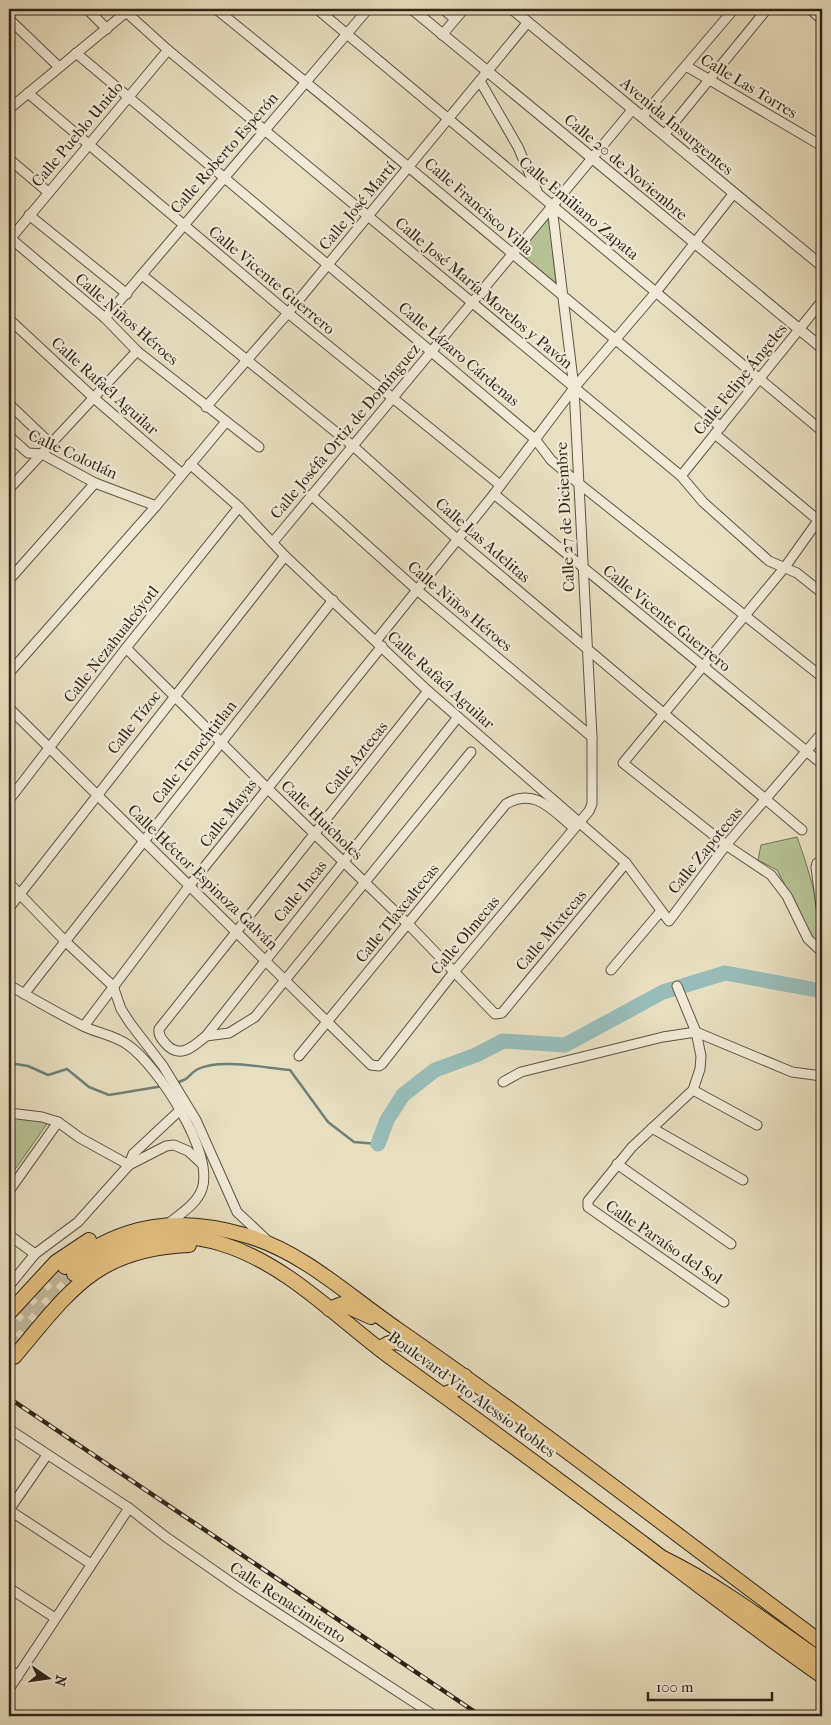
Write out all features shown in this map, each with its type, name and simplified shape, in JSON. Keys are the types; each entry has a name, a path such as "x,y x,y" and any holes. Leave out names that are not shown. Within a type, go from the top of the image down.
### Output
{"main road":[{"path":"9,1312 56,1262 84,1243 104,1232 136,1222 168,1224"},
{"name":"Boulevard Vito Alessio Robles","path":"822,1642 465,1376 390,1325 356,1298 274,1246 228,1230 168,1224 111,1239 95,1246 70,1271 106,1253 148,1238 180,1237 220,1243 262,1261 444,1394 483,1426 822,1676"},
{"path":"9,1358 14,1357 79,1282 116,1259 141,1251 160,1248 220,1243"},
{"path":"329,1309 337,1304 347,1305 390,1325"},
{"path":"380,1349 386,1343 395,1341 452,1367"},
{"path":"444,1394 458,1389 465,1376"},
{"path":"663,1558 702,1577 822,1661"}],"street":[{"path":"87,9 107,29"},
{"name":"Calle Francisco Villa","path":"216,9 410,167 563,298 616,340 718,431 820,517"},
{"name":"Calle Emiliano Zapata","path":"316,9 822,430"},
{"name":"Calle Roberto Esperón","path":"105,318 127,294 182,225 368,9"},
{"name":"Calle 20 de Noviembre","path":"412,9 822,348"},
{"path":"444,9 455,19"},
{"path":"442,35 464,9"},
{"name":"Avenida Insurgentes","path":"512,9 822,266"},
{"path":"642,117 734,9"},
{"path":"664,134 767,9"},
{"path":"810,9 822,20"},
{"path":"9,109 128,10"},
{"name":"Calle José María Morelos y Pavón","path":"128,10 168,50 265,128 681,476 703,502 769,561 797,573 822,593"},
{"path":"9,19 59,67"},
{"name":"Calle José Martí","path":"206,406 288,314 528,22"},
{"name":"Calle Pueblo Unido","path":"10,238 168,50"},
{"name":"Calle Lázaro Cárdenas","path":"76,54 535,439 551,460 577,482 822,676"},
{"name":"Calle Las Torres","path":"686,66 822,146"},
{"path":"480,81 518,147 538,194"},
{"name":"Calle Vicente Guerrero","path":"28,93 288,314 500,485"},
{"name":"Calle Joséfa Ortiz de Domínguez","path":"272,542 633,109"},
{"path":"9,159 48,192"},
{"name":"Calle Mayas","path":"84,1026 190,885 267,788 379,643 417,590 494,494 574,388 656,292 734,193"},
{"name":"Calle 27 de Diciembre","path":"552,207 574,388 577,482 589,650 592,804 577,825"},
{"name":"Calle Niños Héroes","path":"29,215 127,294"},
{"name":"Calle Niños Héroes","path":"10,238 105,318 137,351 225,423 258,447"},
{"name":"Calle Las Adelitas","path":"142,275 353,446 457,539 802,830"},
{"name":"Calle Felipe Ángeles","path":"681,476 822,301"},
{"name":"Calle Rafaél Aguilar","path":"9,320 95,399 182,474"},
{"path":"9,489 95,399 137,351"},
{"path":"9,404 51,444"},
{"path":"9,673 156,506 225,423"},
{"name":"Calle Colotlán","path":"9,436 28,453 42,454 95,483 156,506"},
{"name":"Calle Rafaél Aguilar","path":"190,464 239,507 285,556 428,691 577,825 626,863 668,921"},
{"path":"9,580 95,483"},
{"name":"Calle Vicente Guerrero","path":"494,494 822,764"},
{"name":"Calle Niños Héroes","path":"311,495 417,590 592,737"},
{"name":"Calle Nezahualcóyotl","path":"9,800 126,648 239,507"},
{"path":"820,517 785,567 662,713 623,763 726,845 771,875 784,891 808,939 822,952"},
{"name":"Calle Tízoc","path":"9,908 285,556"},
{"name":"Calle Tenochtitlan","path":"24,994 333,600"},
{"name":"Calle Huicholes","path":"126,648 408,924 492,1013 497,1015"},
{"name":"Calle Aztecas","path":"179,1052 171,1050 158,1031 428,691"},
{"name":"Calle Héctor Espinoza Galván","path":"9,708 376,1066"},
{"name":"Calle Incas","path":"179,1052 195,1045 206,1036 458,717"},
{"name":"Calle Zapotecas","path":"668,921 726,845 822,733"},
{"path":"206,1036 229,1033 256,1017 472,752"},
{"name":"Calle Tlaxcaltecas","path":"299,1056 506,804 523,797 539,801 577,825"},
{"name":"Calle Olmecas","path":"376,1066 382,1064 454,972 577,825"},
{"name":"Calle Mixtecas","path":"497,1015 502,1013 626,863"},
{"path":"819,863 822,914"},
{"path":"9,883 66,942 113,986 121,1009 163,1066 178,1098 180,1111 193,1133 204,1167 202,1189 196,1200 168,1224"},
{"path":"611,970 661,911"},
{"path":"9,985 84,1026 127,1044 152,1067 178,1098 207,1141 234,1207 243,1219 274,1246"},
{"path":"677,986 696,1032 701,1056 700,1069 693,1090 617,1164 731,1244"},
{"path":"503,1082 521,1072 664,1037 696,1032 792,1072 822,1074"},
{"path":"693,1090 757,1125"},
{"path":"129,1165 133,1154 180,1111"},
{"path":"9,1114 42,1117 58,1122 80,1138 129,1165"},
{"path":"9,1191 58,1122"},
{"path":"652,1128 742,1180"},
{"path":"9,1286 35,1254 78,1222 129,1165 161,1147 174,1145 197,1157 204,1167"},
{"name":"Calle Paraíso del Sol","path":"617,1164 588,1201 588,1207 724,1302"},
{"path":"9,1234 35,1254"},
{"name":"Calle Renacimiento","path":"9,1429 129,1508 166,1538 242,1590 435,1716"},
{"path":"47,1455 9,1510 91,1564"},
{"path":"9,1689 129,1508"},
{"path":"9,1588 55,1618"},
{"path":"9,1670 18,1676"}],"green space":[{"path":"549,216 556,283 519,253"},
{"path":"797,837 814,892 820,921 822,948 818,947 777,870 758,860 761,845"},
{"path":"10,1117 49,1121 9,1178 9,1119"}],"waterway":[{"path":"378,1144 387,1120 403,1095 435,1070 476,1055 503,1041 565,1045 663,992 725,973 822,991"},
{"path":"9,1063 28,1066 48,1075 67,1069 89,1087 109,1095 163,1086"},
{"path":"175,1083 198,1069 218,1064 290,1070 328,1122 354,1142 378,1144"}],"tunnel":[{"path":"9,1331 30,1303 65,1267"},
{"path":"9,1348 37,1312 74,1274"}],"railway":[{"path":"9,1398 481,1716"}]}
